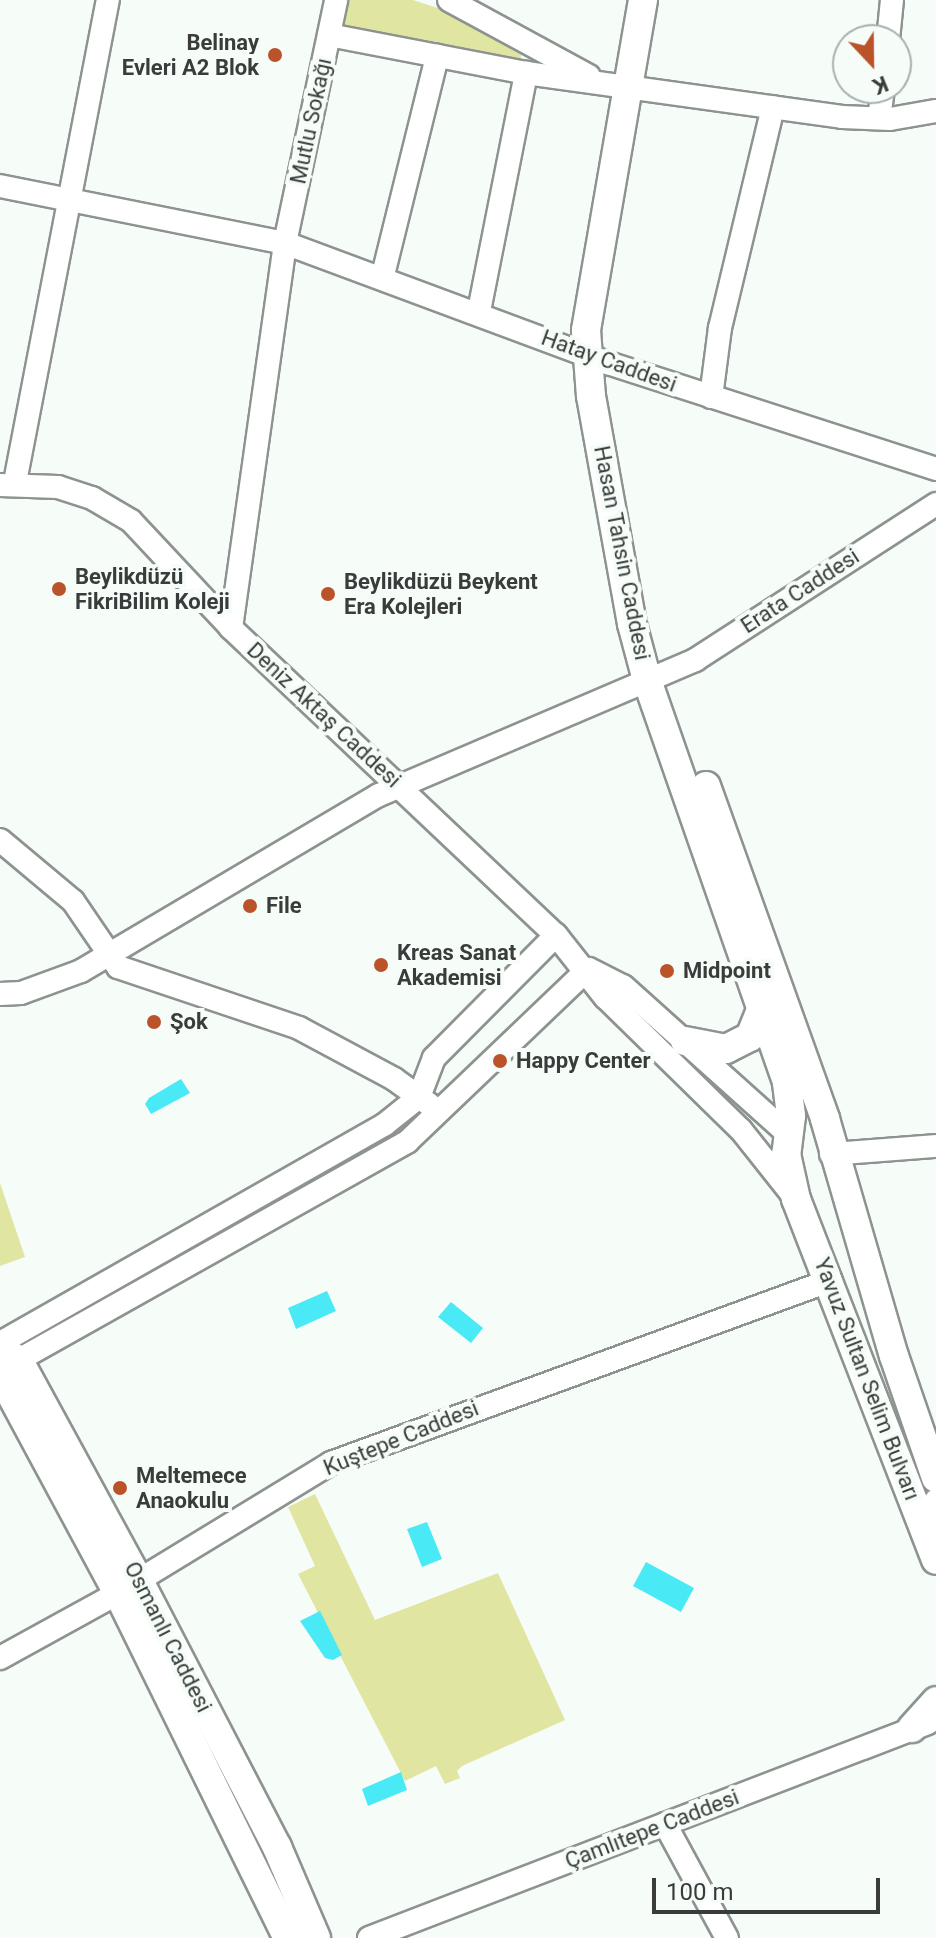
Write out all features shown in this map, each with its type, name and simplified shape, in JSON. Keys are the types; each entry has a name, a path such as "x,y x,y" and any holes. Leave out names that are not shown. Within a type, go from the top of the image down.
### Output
{"main road":[{"name":"Hasan Tahsin Caddesi","path":"643,0 595,255 586,330 609,394 655,676 787,1083 789,1135"},
{"name":"Hasan Tahsin Caddesi","path":"626,87 662,0"},
{"name":"Yavuz Sultan Selim Bulvarı","path":"655,676 825,1119 831,1154 936,1478"},
{"path":"685,1041 726,1049 750,1037 762,1008"},
{"name":"Yavuz Sultan Selim Bulvarı","path":"789,1135 788,1172 796,1199 831,1280 936,1560"},
{"path":"789,1135 831,1154"},
{"name":"Osmanlı Caddesi","path":"4,1359 128,1586 277,1847 316,1938"},
{"name":"Osmanlı Caddesi","path":"128,1586 288,1938"},
{"path":"928,1727 936,1701"}],"street":[{"path":"7,483 72,197 108,0"},
{"name":"Mutlu Sokağı","path":"231,628 285,243 336,0"},
{"path":"449,0 626,87"},
{"path":"890,24 892,0"},
{"path":"329,35 526,73 773,107 879,118 936,111"},
{"path":"383,275 437,56"},
{"path":"479,311 526,73"},
{"path":"879,118 881,104"},
{"path":"711,397 720,328 773,107"},
{"name":"Hatay Caddesi","path":"0,186 72,197 285,243 383,275 598,360 936,469"},
{"name":"Deniz Aktaş Caddesi","path":"7,483 58,487 114,509 231,628 402,787 588,969"},
{"name":"Erata Caddesi","path":"0,994 21,993 81,971 379,795 695,660 936,504"},
{"path":"0,840 73,901 118,967 299,1028 419,1097 439,1112"},
{"path":"4,1359 384,1125 419,1097 434,1058 556,935"},
{"path":"588,969 623,986 789,1135"},
{"path":"4,1359 408,1141 588,969"},
{"path":"588,969 605,997 741,1130 796,1199"},
{"path":"831,1154 936,1146"},
{"name":"Kuştepe Caddesi","path":"0,1658 128,1586 331,1463 831,1280"},
{"path":"924,1530 936,1500"},
{"name":"Çamlıtepe Caddesi","path":"369,1938 928,1727"},
{"path":"665,1824 727,1938"}],"green space":[{"path":"348,0 413,0 444,10 521,55 520,64 340,29"},
{"path":"0,1183 25,1257 0,1266"},
{"path":"315,1494 375,1620 498,1573 565,1720 462,1766 457,1771 460,1778 445,1784 436,1766 405,1781 298,1574 315,1566 288,1507"}],"water":[{"path":"181,1079 190,1093 151,1114 145,1104 149,1098"},
{"path":"327,1291 336,1311 296,1329 288,1308"},
{"path":"451,1302 483,1328 471,1343 438,1317"},
{"path":"427,1522 442,1559 422,1567 407,1529"},
{"path":"646,1562 694,1588 681,1612 633,1586"},
{"path":"320,1611 342,1655 333,1660 325,1658 300,1621"},
{"path":"401,1772 407,1790 368,1806 362,1789"}],"place":[{"name":"Belinay Evleri A2 Blok","path":"275,55"},
{"name":"Beylikdüzü FikriBilim Koleji","path":"59,589"},
{"name":"Beylikdüzü Beykent Era Kolejleri","path":"328,594"},
{"name":"File","path":"250,906"},
{"name":"Kreas Sanat Akademisi","path":"381,965"},
{"name":"Midpoint","path":"667,971"},
{"name":"Şok","path":"154,1022"},
{"name":"Happy Center","path":"500,1061"},
{"name":"Meltemece Anaokulu","path":"120,1488"}]}
